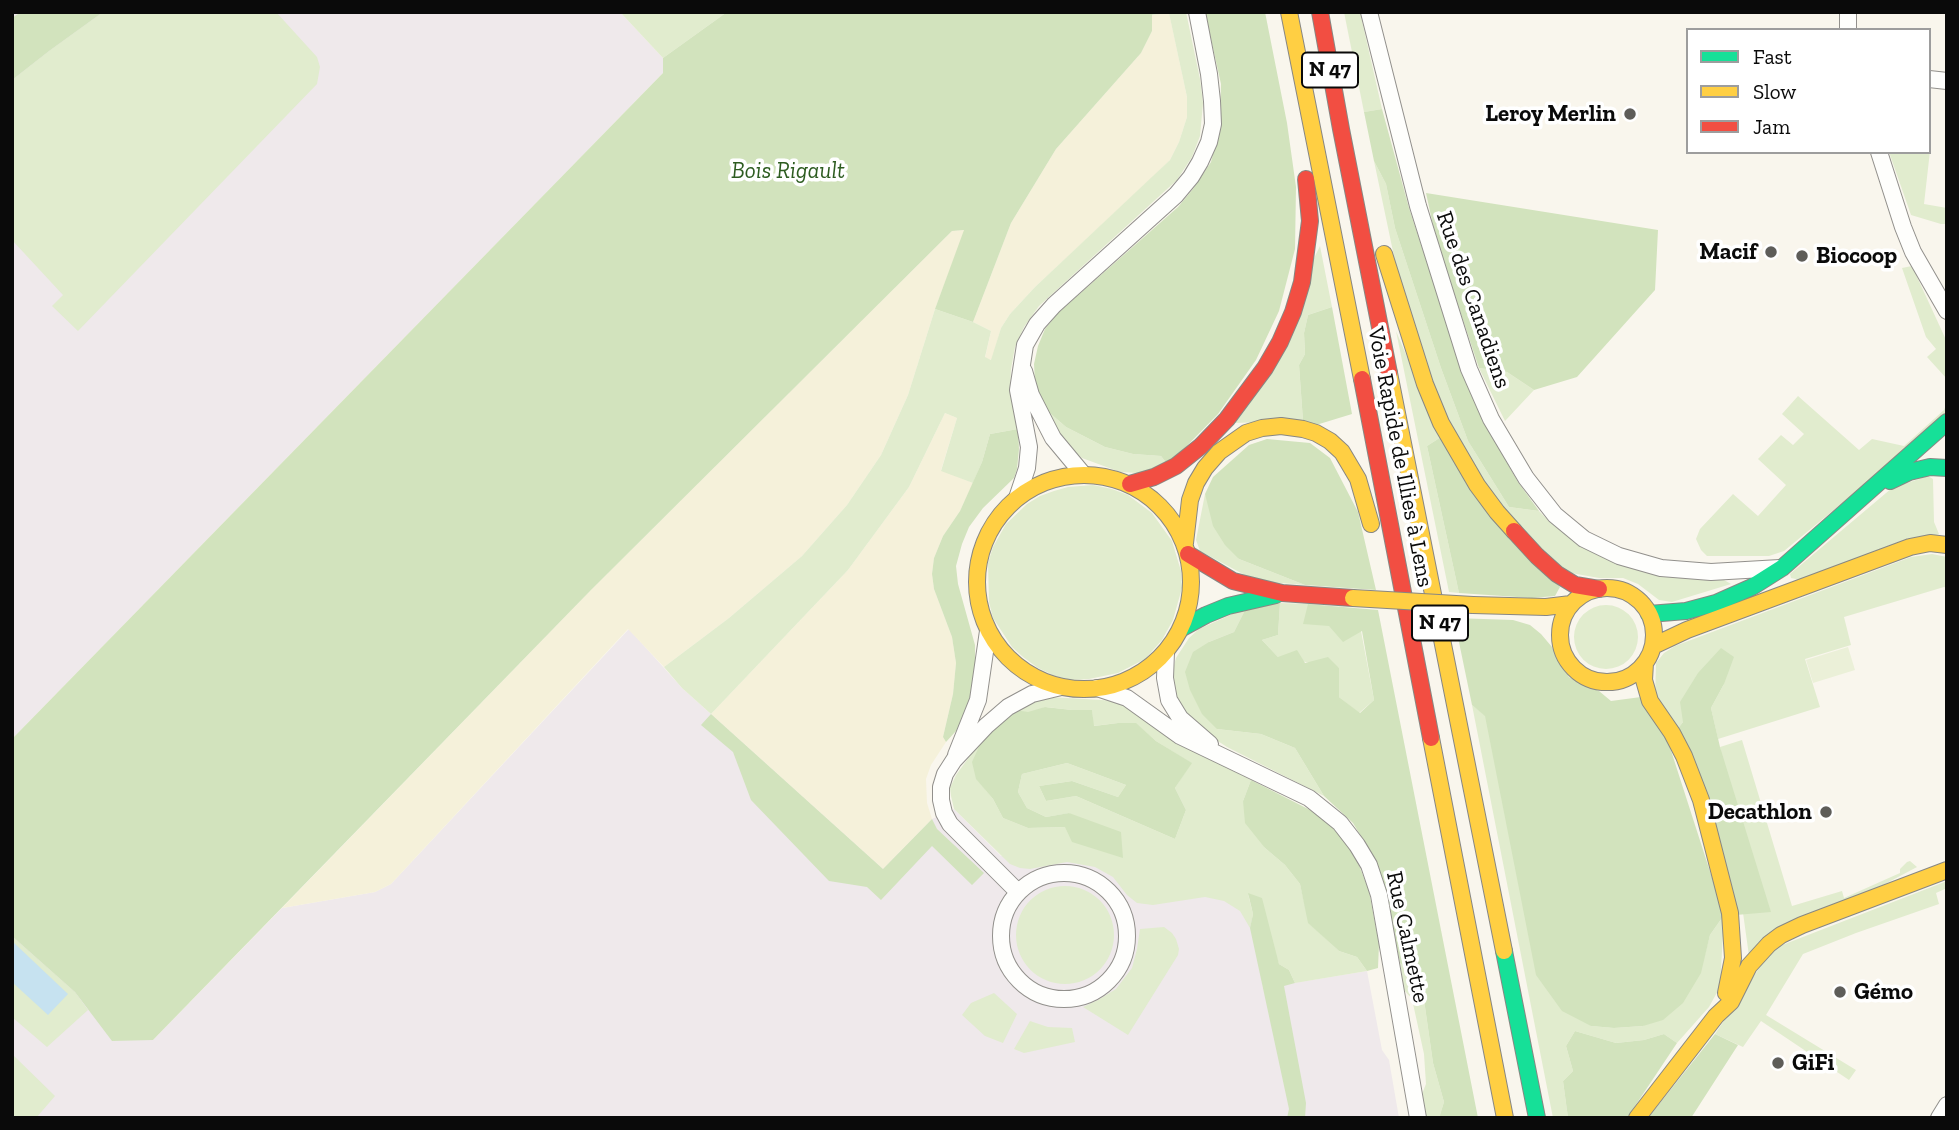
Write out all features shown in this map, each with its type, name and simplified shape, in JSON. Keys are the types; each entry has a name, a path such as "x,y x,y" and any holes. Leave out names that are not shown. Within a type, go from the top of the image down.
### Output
{"main road":[{"name":"Voie Rapide de Illies à Lens","path":"1289,12 1505,1118"},
{"name":"N 47","path":"1320,12 1537,1118"},
{"path":"1130,484 1154,477 1176,466 1201,446 1227,419 1265,368 1280,342 1302,282 1307,252 1310,221 1301,140 1309,114"},
{"path":"1341,128 1363,165 1368,188"},
{"path":"1379,234 1425,384 1441,423 1477,485 1497,512 1557,574 1575,585 1628,593 1640,602 1649,614 1654,629 1653,646 1645,663 1628,677 1614,682 1586,678 1574,670 1560,645 1563,616 1571,604 1584,594 1599,589"},
{"path":"1649,614 1686,611 1716,603 1752,587 1782,568 1947,422"},
{"path":"1186,549 1190,500 1205,468 1219,452 1245,433 1281,426 1316,433 1342,452 1358,479 1374,539"},
{"path":"1871,491 1909,472 1930,467 1947,468"},
{"path":"1083,474 1130,484 1165,511 1178,528 1186,549 1192,577 1188,610 1182,628 1166,652 1151,665 1116,684 1079,689 1061,687 1035,677 1002,652 989,631 978,598 978,566 991,528 1017,498 1047,481 1083,474"},
{"path":"1653,646 1687,630 1910,547 1930,543 1947,544"},
{"path":"1186,549 1211,569 1233,581 1282,593 1511,607 1571,604"},
{"path":"1384,578 1398,639 1418,670"},
{"path":"1182,628 1228,606 1282,593"},
{"path":"1511,607 1540,623 1560,645"},
{"path":"1645,663 1644,680 1650,701 1684,756 1701,800 1730,913 1733,958 1725,997 1716,1016"},
{"path":"1637,1118 1716,1016 1731,1002 1749,967 1781,935 1947,870"}],"street":[{"path":"1017,498 1027,468 1029,447 1018,390 1025,345 1037,324 1054,305 1175,195 1191,177 1209,142 1213,124 1212,101 1197,12"},
{"name":"Rue des Canadiens","path":"1369,12 1418,206 1469,369 1491,419 1526,478 1555,514 1584,539 1619,556 1661,568 1711,572 1782,568"},
{"path":"1880,154 1913,252 1947,311"},
{"path":"1022,363 1031,395 1047,428 1083,474"},
{"path":"954,760 978,700 989,631"},
{"name":"Rue Calmette","path":"1166,652 1165,678 1169,700 1180,718 1225,757"},
{"path":"1018,892 950,824 944,813 941,787 954,760 1008,707 1032,694 1061,687"},
{"name":"Rue Calmette","path":"1097,688 1127,698 1180,736 1309,798 1340,823 1369,865 1379,895 1418,1118"},
{"path":"1068,872 1090,878 1109,890 1124,912 1128,930 1126,953 1119,968 1105,985 1076,998 1054,999 1033,992 1016,978 1005,960 1000,939 1003,917 1018,892 1028,883 1048,874 1068,872"},
{"path":"1939,1118 1947,1105"}],"shaded area":[{"path":"12,12 620,12 663,58 663,73 12,739"},
{"path":"1169,12 1187,97 1187,117 1170,160 1035,287 1001,328 992,360 985,358 991,331 973,322 1011,223 1056,149 1141,53 1152,31 1152,15"},
{"path":"965,230 935,309 908,395 881,455 847,505 802,556 729,618 664,667 628,629 391,884 375,892 282,908 591,590 952,231"},
{"path":"945,413 957,418 941,470 973,483 960,511 943,536 934,558 932,574 934,589 952,637 956,663 953,694 943,737 946,742 931,765 926,779 927,803 932,819 883,869 711,714 848,570 909,487"},
{"path":"629,629 682,688 883,869 932,819 954,809 1001,856 1104,853 1248,893 1263,988 1367,971 1382,1050 1389,1060 1399,1118 12,1118 12,936 153,1040 282,908 375,892 391,884"}],"green space":[{"path":"21,12 103,12 12,80 12,18"},
{"path":"103,12 276,12 317,57 320,67 317,84 78,331 52,306 63,295 12,240 12,80"},
{"path":"620,12 727,12 663,58"},
{"name":"Bois Rigault","path":"727,12 1155,12 1152,15 1152,31 1141,53 1056,149 1011,223 973,322 935,309 964,230 952,231 591,590 153,1040 112,1041 75,992 12,936 12,739 663,73 663,58"},
{"path":"1155,12 1186,12 1203,103 1200,136 1192,157 1177,180 1039,306 1024,327 1015,347 1011,369 1010,392 1018,429 990,434 973,483 941,471 957,418 945,413 909,487 848,570 711,714 682,688 664,667 729,618 802,556 847,505 881,455 908,395 935,309 991,331 985,357 991,360 1001,328 1010,314 1035,287 1170,160 1187,117 1187,97 1169,13 1152,15"},
{"path":"1205,12 1265,12 1287,123 1296,187 1295,249 1279,311 1256,360 1218,414 1168,465 1161,456 1133,454 1105,447 1066,427 1043,410 1035,382 1034,364 1045,329 1058,313 1178,207 1211,162 1220,126 1221,84"},
{"path":"1344,12 1360,12 1382,109 1364,112"},
{"path":"1382,109 1409,208 1462,370 1485,424 1518,482 1539,511 1509,507 1468,441 1395,228 1386,184 1374,161 1364,112"},
{"path":"1890,154 1930,154 1924,204 1947,208 1947,224 1911,215"},
{"path":"1374,161 1386,184 1395,228 1468,441 1509,507 1539,511 1552,524 1585,547 1622,565 1663,575 1717,576 1731,584 1672,602 1659,600 1638,584 1623,578 1599,578 1571,573 1547,559 1501,509 1470,463 1446,419 1430,379 1395,261"},
{"path":"1426,193 1658,230 1655,290 1577,377 1534,390 1507,372 1479,368 1436,239"},
{"path":"1320,246 1332,307 1308,315 1304,333 1305,354 1299,365 1303,421 1233,423"},
{"path":"1912,266 1947,342 1947,379 1927,357 1936,349 1926,337 1902,268"},
{"path":"1332,307 1352,414 1316,425 1303,421 1299,365 1305,354 1304,333 1308,315"},
{"path":"1396,331 1441,437 1427,446 1459,593 1449,592"},
{"path":"1479,368 1507,372 1534,390 1505,421"},
{"path":"1798,396 1859,450 1872,439 1904,446 1944,410 1947,402 1947,411 1938,424 1784,551 1769,556 1707,556 1696,539 1700,529 1733,494 1758,516 1786,485 1758,459 1781,435 1793,445 1804,434 1782,414"},
{"path":"1043,410 1066,427 1105,447 1133,454 1161,456 1168,465 1138,473 1120,472 1082,458 1067,447"},
{"path":"1018,429 1019,449 1014,478 983,508 969,527 956,566 958,584 975,645 975,668 964,716 946,742 943,737 953,694 956,663 952,637 934,589 934,558 943,536 960,511 982,462 990,434"},
{"path":"1441,437 1560,587 1555,596 1532,598 1459,593 1427,446"},
{"path":"1267,439 1310,443 1330,458 1358,512 1376,590 1305,585 1239,559 1225,545 1213,526 1205,494 1213,477 1249,445"},
{"path":"1928,476 1933,479 1934,522 1939,534 1801,580 1791,578 1790,574 1892,488"},
{"path":"1093,485 1128,495 1152,513 1172,541 1181,571 1182,588 1173,620 1162,640 1145,659 1118,673 1072,680 1038,668 1012,647 993,618 989,602 988,563 993,547 1006,524 1027,504 1054,491"},
{"path":"1205,494 1239,559 1305,585 1256,581 1200,551 1196,540"},
{"path":"1932,554 1947,557 1947,588 1844,617 1851,645 1805,659 1820,707 1718,739 1711,708 1724,684 1676,731 1655,700 1656,663 1664,653 1675,646 1911,557"},
{"path":"1280,603 1308,604 1329,626 1361,631 1374,700 1359,713 1339,697 1339,668 1278,657 1262,640 1278,635"},
{"path":"1280,603 1278,635 1262,640 1278,657 1297,650 1305,663 1328,657 1339,668 1339,697 1360,713 1374,700 1362,631 1343,642 1329,626 1303,624 1308,604 1378,610 1478,1118 1439,1118 1444,1102 1433,1063 1421,979 1400,963 1385,886 1374,858 1353,823 1324,796 1295,748 1261,734 1217,729 1202,714 1190,690 1185,672 1193,652 1234,632 1246,608"},
{"path":"1606,605 1618,607 1629,614 1636,625 1636,649 1629,660 1618,667 1606,669 1594,667 1583,660 1576,649 1574,637 1576,625 1583,614 1594,607"},
{"path":"1246,608 1234,632 1209,642 1217,729 1261,734 1295,748 1324,796 1227,747 1204,732 1176,701 1172,684 1173,669 1176,658 1189,638 1199,629"},
{"path":"1454,618 1513,620 1530,625 1552,647 1569,677 1599,691 1611,701 1641,697 1666,735 1724,915 1710,935 1701,973 1683,1003 1663,1020 1643,1026 1591,1026 1562,1011 1536,975 1485,716 1472,705"},
{"path":"1848,647 1855,670 1813,683 1806,660"},
{"path":"1721,648 1734,657 1711,708 1720,747 1771,912 1736,915 1676,731 1683,722 1680,702 1698,673"},
{"path":"1050,697 1118,701 1202,755 1251,780 1243,801 1265,848 1285,865 1300,884 1309,923 1339,951 1357,957 1367,971 1295,983 1289,970 1279,964 1248,894 1253,914 1250,928 1240,911 1224,901 1205,897 1153,905 1137,903 1113,877 1095,867 1067,862 1030,869 1010,864 954,809 951,796 950,788 956,775 983,738 976,778 993,799 1003,818 1028,828 1065,827 1070,813 1046,817 1027,808 1018,792 1022,774 1067,763 1126,785 1118,797 1072,781 1039,786 1046,801 1076,796 1175,839 1186,810 1175,788 1191,763 1156,741 1135,723 1093,726 1092,710 1046,707 1028,713 1016,710 1033,701"},
{"path":"1472,705 1485,715 1591,1026 1643,1026 1700,973 1710,935 1724,915 1720,987 1709,1007 1677,1043 1664,1034 1644,1040 1616,1043 1575,1031 1566,1046 1573,1071 1563,1081 1568,1118 1553,1118"},
{"path":"1045,707 1092,710 1094,726 1136,723 1156,741 1192,763 1175,788 1186,810 1175,839 1076,796 1046,801 1039,786 1072,781 1118,797 1126,785 1067,763 1022,774 1018,792 1027,808 1046,817 1069,813 1121,832 1123,858 1072,842 1065,827 1028,828 1003,818 993,799 976,779 972,762 983,738 1016,710 1028,712"},
{"path":"711,714 883,869 932,819 937,829 984,873 972,885 932,846 881,900 867,887 829,881 751,800 733,752 701,725"},
{"path":"1742,740 1792,906 1842,891 1844,898 1900,873 1900,869 1907,862 1910,861 1917,867 1749,956 1720,747"},
{"path":"1251,780 1314,812 1348,845 1369,891 1379,944 1378,968 1367,971 1357,957 1339,951 1308,923 1300,884 1245,823 1243,801"},
{"path":"1947,881 1947,888 1936,893 1939,904 1803,954 1766,1015 1856,1070 1849,1080 1761,1021 1743,1047 1715,1034 1772,949"},
{"path":"1065,886 1084,890 1100,900 1110,916 1114,935 1110,954 1100,970 1084,980 1065,984 1046,980 1030,970 1020,954 1016,935 1020,916 1030,900 1046,890"},
{"path":"1248,893 1262,898 1279,964 1289,970 1295,983 1284,986 1306,1103 1305,1118 1287,1118 1289,1109 1250,928 1253,914"},
{"path":"1164,927 1176,939 1178,955 1128,1035 1083,1007 1116,989 1132,968 1140,929"},
{"path":"12,936 75,992 88,1010 47,1047 12,1017"},
{"path":"1400,963 1421,979 1433,1063 1444,1102 1439,1118 1426,1118 1422,1094 1426,1084 1424,1054 1412,999 1404,990"},
{"path":"994,993 1017,1014 1003,1043 985,1036 962,1015 971,1003"},
{"path":"1030,1021 1048,1027 1072,1028 1075,1042 1024,1053 1014,1049"},
{"path":"1575,1031 1616,1043 1644,1040 1664,1034 1677,1043 1627,1118 1568,1118 1563,1081 1573,1071 1566,1046"},
{"path":"1715,1034 1738,1045 1691,1118 1648,1118"},
{"path":"12,1054 55,1096 36,1118 12,1118"}],"water":[{"path":"12,941 68,994 48,1015 12,982"}],"traffic: fast":[{"path":"1649,614 1686,611 1716,603 1752,587 1782,568 1947,422"},
{"path":"1890,481 1909,472 1930,467 1947,468"},
{"path":"1182,628 1228,606 1276,595"},
{"path":"1504,951 1537,1118"}],"traffic: slow":[{"path":"1289,12 1362,379"},
{"path":"1384,254 1425,384 1441,423 1477,485 1514,531"},
{"path":"1389,373 1504,951"},
{"path":"1185,543 1190,500 1205,468 1219,452 1246,433 1281,426 1316,433 1342,452 1358,479 1371,524"},
{"path":"1084,475 1125,483 1160,506 1183,541 1191,582 1183,623 1160,658 1125,681 1084,689 1043,681 1008,658 985,623 977,582 985,541 1008,506 1043,483 1084,475"},
{"path":"1653,646 1687,630 1910,547 1930,543 1947,545"},
{"path":"1607,588 1625,592 1640,602 1650,617 1654,635 1650,653 1640,668 1625,678 1607,682 1589,678 1574,668 1564,653 1560,635 1564,617 1574,602 1589,592 1607,588"},
{"path":"1353,598 1473,605"},
{"path":"1473,605 1546,607 1571,604"},
{"path":"1645,663 1644,680 1650,701 1684,756 1701,800 1730,913 1733,958 1726,993"},
{"path":"1431,738 1505,1118"},
{"path":"1637,1118 1716,1016 1731,1002 1749,966 1769,944 1802,925 1947,870"}],"traffic: jam":[{"path":"1320,12 1389,373"},
{"path":"1130,484 1154,477 1176,466 1201,446 1227,419 1265,368 1293,312 1302,282 1310,221 1306,179"},
{"path":"1362,379 1431,738"},
{"path":"1514,531 1557,574 1575,585 1599,589"},
{"path":"1188,554 1233,581 1282,593 1353,598"}],"place":[{"name":"Leroy Merlin","path":"1630,114"},
{"name":"Macif","path":"1771,252"},
{"name":"Biocoop","path":"1802,256"},
{"name":"Decathlon","path":"1826,812"},
{"name":"Gémo","path":"1840,992"},
{"name":"GiFi","path":"1778,1063"}]}
